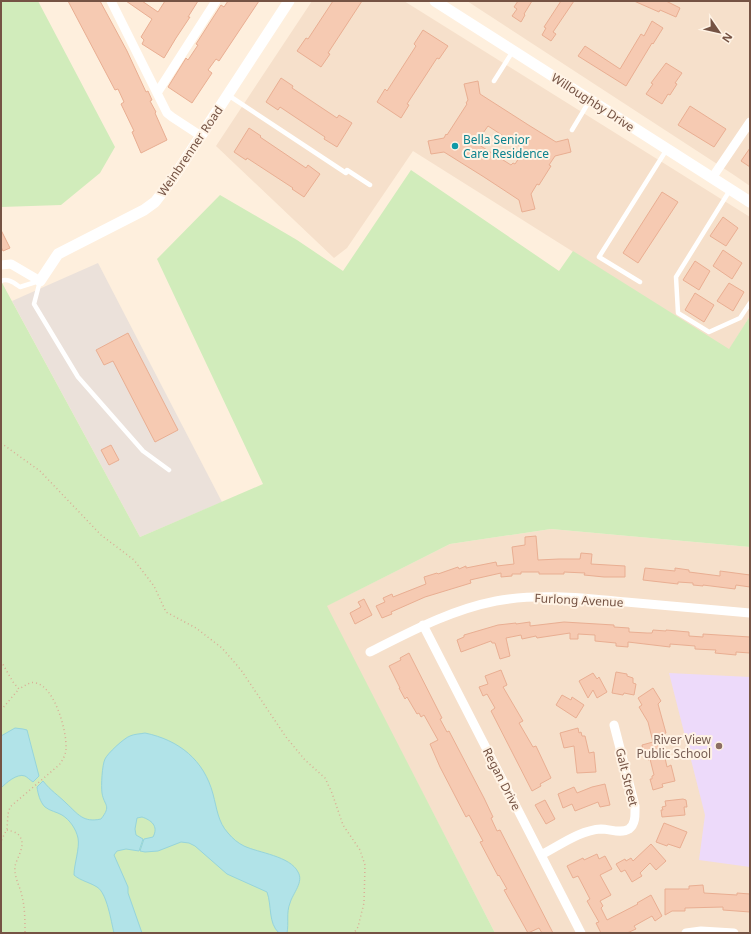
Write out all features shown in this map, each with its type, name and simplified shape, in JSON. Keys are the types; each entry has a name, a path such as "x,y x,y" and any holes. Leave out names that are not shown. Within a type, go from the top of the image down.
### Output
{"street":[{"path":"111,1 157,93 170,115 201,136"},
{"path":"157,93 216,1"},
{"name":"Weinbrenner Road","path":"40,281 58,254 144,210 155,202 172,180 289,1"},
{"name":"Willoughby Drive","path":"435,1 750,202"},
{"path":"712,178 750,122"},
{"path":"1,265 11,264 40,281"},
{"name":"Furlong Avenue","path":"370,652 422,625 442,617 481,605 509,599 533,597 571,597 750,613"},
{"name":"Regan Drive","path":"422,625 581,933"},
{"name":"Galt Street","path":"541,855 576,836 592,830 602,829 620,832 628,830 633,825 635,806 614,725"},
{"path":"686,933 701,931 734,933"}],"lane":[{"path":"494,81 513,51"},
{"path":"228,95 346,172 370,185"},
{"path":"572,130 590,100"},
{"path":"640,282 599,257 667,149"},
{"path":"730,190 676,277 678,313 709,332 740,318 750,303"},
{"path":"1,281 10,281 20,286 40,281 34,304 78,377 143,451 168,470"}],"path":[{"path":"1,443 40,471 101,535 134,560 154,586 166,612 196,628 222,648 241,670 286,737 305,760 325,778 343,825 360,850 365,865 362,913 358,927 354,933"},
{"path":"1,661 13,682 20,689"},
{"path":"1,710 20,689 30,683 35,682 42,686 51,696 62,723 66,744 65,754 59,765 10,807 7,830 1,841"},
{"path":"7,830 17,834 22,842 15,873 16,881 23,900 25,933"}],"shaded area":[{"path":"312,1 404,1 750,217 750,316 729,350 413,151 347,248 334,258 216,146"},
{"path":"467,1 750,1 750,186 734,175"},
{"path":"98,263 222,502 140,537 12,301"},
{"path":"551,529 750,547 750,933 495,933 326,606 450,544"},
{"name":"River View Public School","path":"669,673 750,677 750,867 699,860 705,815"}],"green space":[{"path":"1,1 38,1 115,147 100,173 61,205 1,207"},
{"path":"411,170 559,271 573,251 729,349 750,316 750,547 551,529 450,544 327,606 495,933 1,933 1,281 140,537 263,484 157,259 220,195 297,240 343,271"}],"water":[{"path":"15,728 27,730 39,776 33,782 22,775 12,779 1,788 1,736"},
{"path":"145,733 157,736 179,746 196,762 209,782 222,824 234,839 244,846 288,862 298,872 300,880 289,907 287,933 279,933 273,924 267,892 227,874 195,846 189,843 181,842 158,851 140,851 144,839 153,837 155,833 155,827 153,824 142,817 137,818 135,829 136,835 143,839 139,851 126,849 117,851 114,855 128,887 128,893 142,933 114,933 106,901 100,890 74,875 78,851 78,838 74,828 65,817 45,807 40,798 37,787 43,781 81,817 90,820 101,819 107,808 102,790 102,771 106,757 127,737"}],"building":[{"path":"68,1 100,1 127,51 146,92 148,91 152,100 150,101 167,140 141,153 132,132 134,131 121,104 124,102 118,89 115,90"},
{"path":"126,1 142,1 158,12 165,1 198,1 188,17 190,17 164,58 142,44 144,40 141,37 152,19"},
{"path":"228,1 259,1 219,61 216,59 208,70 212,73 192,103 168,87 186,58 188,60 198,45 196,44 221,5 224,7"},
{"path":"333,1 362,1 328,53 330,54 321,67 297,51 306,38 308,39"},
{"path":"518,1 532,1 521,22 512,16 517,9 514,7"},
{"path":"561,1 574,1 553,32 556,34 551,41 542,35 546,28 544,27"},
{"path":"634,1 666,1 680,8 676,17 660,10 659,12"},
{"path":"652,21 663,28 653,44 652,43 626,86 578,56 585,46 620,69 641,34 644,36"},
{"path":"423,30 448,46 439,59 437,58 407,104 409,105 401,118 377,102 385,89 387,91 416,46 414,44"},
{"path":"666,63 682,73 675,83 677,84 670,95 668,94 662,104 646,94 653,84 651,83"},
{"path":"281,78 293,86 292,88 337,118 339,115 352,123 337,147 324,139 325,137 280,107 278,110 266,102"},
{"name":"Bella Senior Care Residence","path":"478,81 480,94 556,142 568,139 571,152 555,156 549,165 551,166 539,185 537,184 531,194 535,209 522,212 519,200 484,177 444,152 431,154 428,141 444,138 467,104 466,103 468,100 464,84","holes":["488,126 522,148 520,150 523,152 515,164 513,163 511,165 476,143"]},
{"path":"690,106 726,129 714,147 678,125"},
{"path":"249,128 306,168 308,165 320,174 304,197 292,189 293,188 247,158 246,160 234,152"},
{"path":"750,148 750,167 741,161"},
{"path":"662,192 678,202 638,263 623,253"},
{"path":"723,217 738,228 726,246 710,236"},
{"path":"1,230 10,248 3,251 1,247"},
{"path":"723,250 742,263 732,279 713,266"},
{"path":"695,261 710,271 699,290 683,280"},
{"path":"729,283 744,292 733,311 717,301"},
{"path":"695,293 714,305 704,322 685,310"},
{"path":"128,333 178,430 155,442 113,361 104,365 96,350"},
{"path":"111,445 119,460 109,465 101,450"},
{"path":"536,536 538,560 580,559 581,553 592,554 591,564 625,566 625,577 584,575 585,573 564,572 564,574 539,574 539,572 521,572 521,574 512,574 512,576 501,577 501,573 470,580 471,583 425,597 391,612 392,614 382,618 376,606 385,602 383,598 392,594 393,597 426,584 424,577 437,573 438,574 458,567 459,569 466,566 466,568 496,562 497,566 514,564 512,547 525,545 525,537"},
{"path":"645,568 675,571 675,568 689,570 689,572 720,576 720,571 750,575 750,587 736,585 735,589 693,585 693,583 678,582 678,584 643,580"},
{"path":"364,599 372,615 355,624 350,613 361,607 358,602"},
{"path":"530,622 530,626 564,622 614,625 614,627 629,628 629,632 652,633 653,630 666,630 689,632 689,636 703,637 703,634 750,637 750,653 736,652 736,655 715,653 716,650 695,649 695,646 670,644 670,647 628,642 628,647 616,646 616,643 595,641 595,635 578,634 578,639 570,639 570,633 537,638 536,636 522,639 521,635 506,638 510,656 500,659 495,643 492,643 491,641 461,652 457,640 464,637 464,635 498,625"},
{"path":"409,653 442,718 440,719 447,732 449,731 484,798 493,817 491,818 497,831 500,830 553,933 542,933 539,928 528,933 504,890 507,889 499,875 498,876 480,842 483,841 469,815 466,817 440,767 430,744 438,740 424,715 421,717 419,713 417,714 407,697 405,699 399,688 389,666 401,660 400,658"},
{"path":"501,670 507,685 503,687 523,721 519,723 533,747 536,746 551,778 540,784 541,786 532,791 491,711 495,708 487,694 483,696 479,687 488,684 485,676"},
{"path":"616,672 627,674 627,676 633,678 633,683 636,684 634,695 612,693"},
{"path":"593,673 597,679 599,677 607,692 597,698 593,690 588,698 579,681"},
{"path":"653,688 661,701 658,704 666,733 660,735 667,767 671,765 675,781 662,784 663,787 653,790 650,779 652,779 652,776 654,775 650,759 648,760 646,754 644,755 642,745 653,742 648,722 639,707 642,705 638,698"},
{"path":"562,695 571,700 572,697 584,705 576,718 556,705"},
{"path":"578,728 579,733 581,732 582,736 585,736 589,753 594,752 596,772 577,773 574,746 564,748 560,733"},
{"path":"605,784 610,805 600,807 598,802 575,811 572,804 563,808 558,794 574,787 577,793"},
{"path":"545,800 555,819 546,824 535,805"},
{"path":"686,800 687,807 684,807 685,815 662,817 661,810 663,810 662,807 666,806 665,801"},
{"path":"664,823 687,832 680,848 668,844 667,846 656,842"},
{"path":"651,844 666,861 656,870 650,863 640,873 642,876 632,882 625,870 621,872 616,864 625,859 626,861 631,858 633,861"},
{"path":"597,854 599,859 605,856 612,869 600,875 611,895 600,901 603,906 601,908 607,920 638,904 637,903 651,895 662,916 655,921 652,916 634,926 636,929 627,933 601,933 596,923 599,922 587,901 590,899 578,876 573,878 567,866 583,858 584,860"},
{"path":"703,885 704,893 737,895 737,893 750,894 750,912 723,910 723,907 685,908 685,911 672,911 665,915 665,889 689,889 689,886"}],"place":[{"name":"Bella Senior Care Residence","path":"455,146"},
{"name":"River View Public School","path":"719,746"}]}
